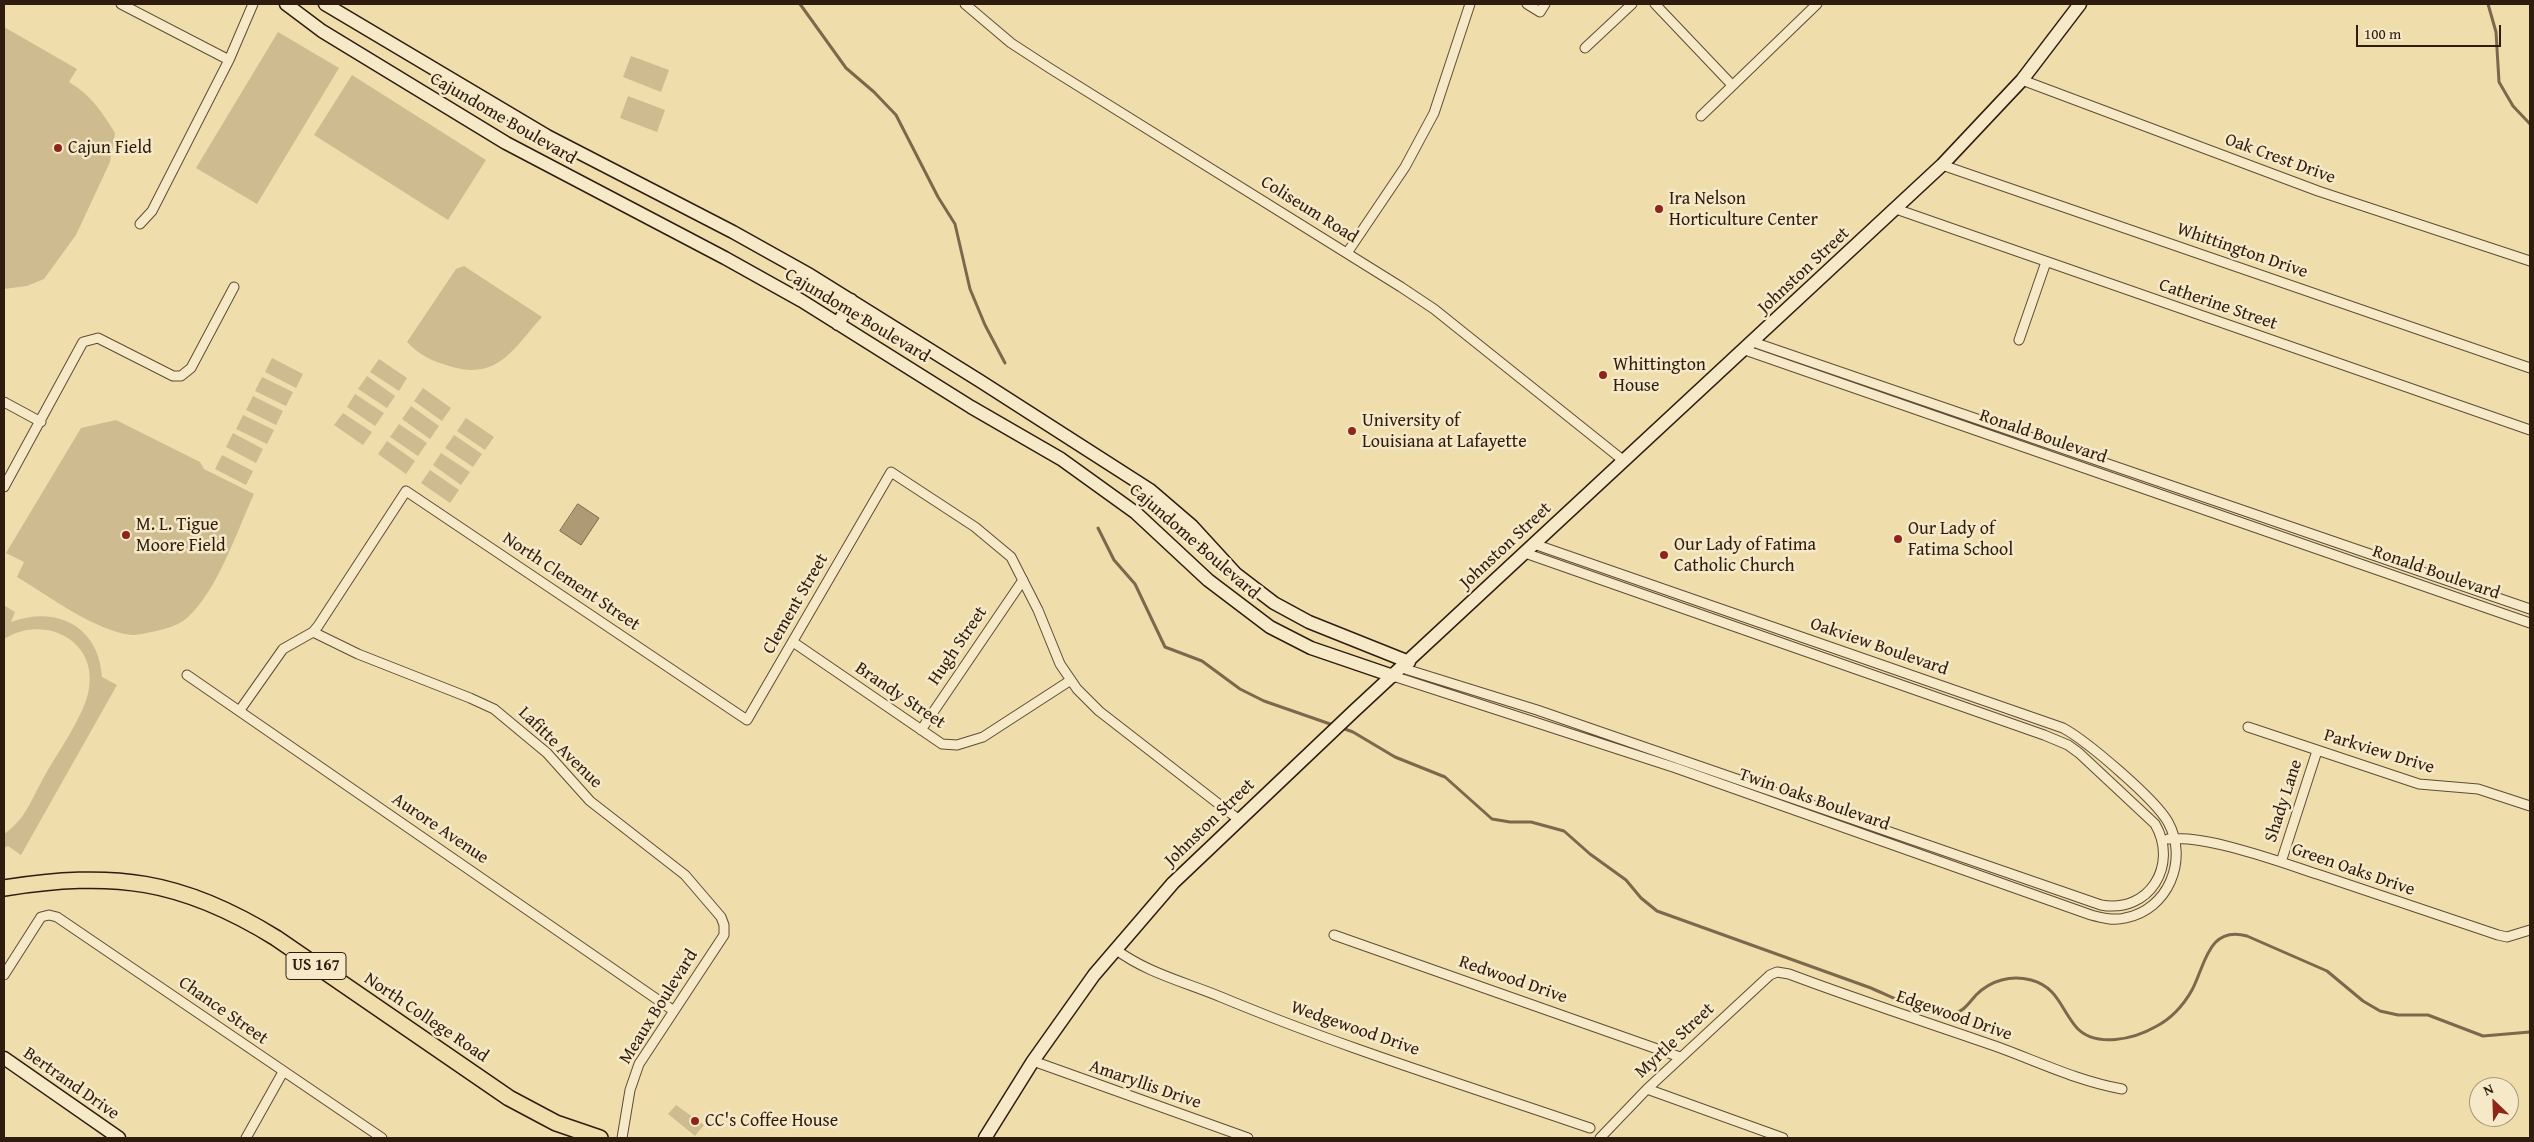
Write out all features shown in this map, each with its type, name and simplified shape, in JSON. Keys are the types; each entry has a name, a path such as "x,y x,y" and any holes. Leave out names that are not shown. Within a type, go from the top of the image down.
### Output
{"main road":[{"name":"North College Road","path":"4,888 54,880 120,880 162,887 210,902 250,922 276,938 509,1098 556,1122 600,1138"}],"street":[{"path":"121,4 229,60"},
{"path":"140,224 152,211 229,60 253,4"},
{"name":"Cajundome Boulevard","path":"286,4 322,31 506,143 725,258 838,324 971,407 1061,459 1136,513 1208,580 1258,619 1310,648 1401,668"},
{"name":"Cajundome Boulevard","path":"325,4 547,136 733,232 851,300 1139,482 1174,510 1236,574 1274,603 1401,668"},
{"name":"Coliseum Road","path":"965,4 1011,43 1051,70 1434,309 1624,461"},
{"path":"1347,253 1405,167 1427,127 1452,62 1470,4"},
{"path":"1527,4 1543,8"},
{"path":"1585,48 1632,4"},
{"path":"1655,4 1732,85"},
{"path":"1701,116 1817,4"},
{"name":"Johnston Street","path":"985,1138 1032,1061 1115,949 1173,883 1353,712 1942,165 2022,80 2080,4"},
{"name":"Oak Crest Drive","path":"2022,80 2318,191 2530,261"},
{"name":"Whittington Drive","path":"1942,165 2530,368"},
{"name":"Catherine Street","path":"1896,209 2530,430"},
{"path":"2019,340 2046,262"},
{"path":"4,487 41,422 78,348 90,339 104,341 172,376 181,376 188,372 234,287"},
{"path":"838,324 851,300"},
{"name":"Ronald Boulevard","path":"1749,346 1895,390 2530,609"},
{"name":"Ronald Boulevard","path":"1749,346 1891,402 2530,623"},
{"path":"1891,402 1895,390"},
{"path":"4,402 41,422"},
{"path":"2036,452 2040,440"},
{"path":"1084,475 1097,456"},
{"name":"Clement Street","path":"717,700 747,720 891,472 975,526 1000,546 1015,563 1023,580"},
{"path":"2181,502 2185,490"},
{"name":"North Clement Street","path":"313,632 323,620 406,491 717,700"},
{"path":"2331,554 2335,542"},
{"name":"Oakview Boulevard","path":"1534,544 2063,728 2080,738 2155,805 2169,824 2174,839"},
{"name":"Oakview Boulevard","path":"1525,553 2057,740 2079,753 2149,818 2163,840"},
{"path":"1023,580 1038,610 1056,655 1071,680 1099,711 1238,820"},
{"name":"Hugh Street","path":"921,730 1023,580"},
{"path":"2475,604 2479,591"},
{"path":"240,710 283,649 313,632"},
{"name":"Lafitte Avenue","path":"313,632 358,654 470,698 494,710 547,753 590,800 684,875 703,894 724,925"},
{"name":"Brandy Street","path":"793,642 942,744 958,745 983,737 1071,680"},
{"name":"Twin Oaks Boulevard","path":"1401,668 1676,768 2104,918 2133,916 2152,906 2161,896 2175,870 2174,839"},
{"name":"Twin Oaks Boulevard","path":"1401,668 1556,716 2101,905 2124,906 2139,900 2147,893 2160,874 2164,853 2163,840"},
{"name":"Aurore Avenue","path":"187,675 674,1011"},
{"name":"Parkview Drive","path":"2248,728 2419,784 2478,789 2530,806"},
{"name":"Shady Lane","path":"2281,862 2318,751"},
{"name":"Green Oaks Drive","path":"2163,840 2174,839 2209,843 2281,862 2498,936 2507,937 2530,930"},
{"name":"Chance Street","path":"4,975 37,922 46,915 57,917 382,1138"},
{"name":"Meaux Boulevard","path":"622,1138 635,1072 649,1047 724,935 724,925"},
{"name":"Redwood Drive","path":"1334,935 1680,1057"},
{"name":"Wedgewood Drive","path":"1115,949 1131,961 1163,976 1257,1012 1590,1128"},
{"name":"Myrtle Street","path":"1600,1138 1680,1057 1770,975 1777,972"},
{"name":"Edgewood Drive","path":"1777,972 1789,974 1882,1009 1955,1032 2085,1081 2122,1089"},
{"name":"Bertrand Drive","path":"4,1058 119,1138"},
{"name":"Amaryllis Drive","path":"1032,1061 1248,1138"},
{"path":"246,1138 283,1072"},
{"path":"1647,1089 1783,1138"}],"shaded area":[{"name":"Cajun Field","path":"4,27 77,69 69,82 90,98 115,133 110,162 76,235 44,279 27,286 4,289"},
{"path":"278,32 339,68 257,204 196,168"},
{"path":"631,56 669,70 661,92 623,77"},
{"path":"352,75 486,160 448,220 314,135"},
{"path":"628,96 665,110 657,132 620,118"},
{"path":"464,266 542,317 503,360 492,366 480,369 466,370 437,362 421,354 407,342 456,269"},
{"path":"272,358 303,374 296,388 265,372"},
{"path":"379,359 407,378 399,391 370,372"},
{"path":"367,376 395,396 387,408 358,389"},
{"path":"262,377 293,392 286,406 255,391"},
{"path":"423,388 451,408 442,421 414,401"},
{"path":"355,394 384,413 375,426 347,407"},
{"path":"253,396 283,411 276,425 246,410"},
{"path":"411,406 439,426 430,439 402,419"},
{"path":"343,413 372,432 363,445 334,425"},
{"path":"243,415 274,430 267,444 236,429"},
{"path":"466,418 494,437 485,450 457,431"},
{"name":"M. L. Tigue Moore Field","path":"116,420 200,462 204,469 254,494 217,577 198,606 187,618 175,625 134,635 118,632 88,620 17,577 24,562 6,553 81,428"},
{"path":"399,424 427,443 418,456 390,437"},
{"path":"233,433 263,449 256,463 226,447"},
{"path":"454,435 482,454 473,467 445,448"},
{"path":"387,441 415,461 406,474 378,454"},
{"path":"441,453 470,472 461,485 433,465"},
{"path":"222,455 253,471 246,485 215,469"},
{"path":"430,470 459,490 450,503 421,483"},
{"path":"578,504 599,518 581,545 560,531"},
{"path":"5,606 15,612 11,622 28,617 44,616 59,618 72,624 84,633 93,644 99,659 102,677 117,685 21,855 8,846 4,848 4,834 21,818 83,709 89,688 89,671 85,656 76,644 64,636 50,631 35,629 19,632 4,639"},
{"path":"676,1105 704,1125 695,1136 668,1114"}],"waterway":[{"path":"800,4 846,68 874,92 896,115 938,197 955,224 970,289 985,325 1005,363"},
{"path":"2488,4 2496,32 2499,82 2513,106 2530,124"},
{"path":"1098,528 1114,560 1135,584 1165,647 1202,661 1240,689 1264,701 1333,725"},
{"path":"1342,728 1353,732 1395,757 1445,777 1492,819 1510,822 1531,822 1564,831 1590,854 1626,880 1641,898 1657,911 1932,1012 1942,1014 1958,1012 1965,1008 1982,990 1995,982 2016,978 2024,979 2040,983 2047,988 2058,1000 2077,1028 2085,1034 2104,1040 2126,1038 2155,1027 2176,1012 2192,990 2210,950 2224,936 2234,934 2247,936 2327,971 2363,1001 2380,1011 2398,1015 2428,1015 2483,1036 2530,1032"}],"place":[{"name":"Cajun Field","path":"58,148"},
{"name":"Ira Nelson Horticulture Center","path":"1659,209"},
{"name":"Whittington House","path":"1603,375"},
{"name":"University of Louisiana at Lafayette","path":"1352,431"},
{"name":"M. L. Tigue Moore Field","path":"126,535"},
{"name":"Our Lady of Fatima School","path":"1898,539"},
{"name":"Our Lady of Fatima Catholic Church","path":"1664,555"},
{"name":"CC's Coffee House","path":"695,1121"}]}
